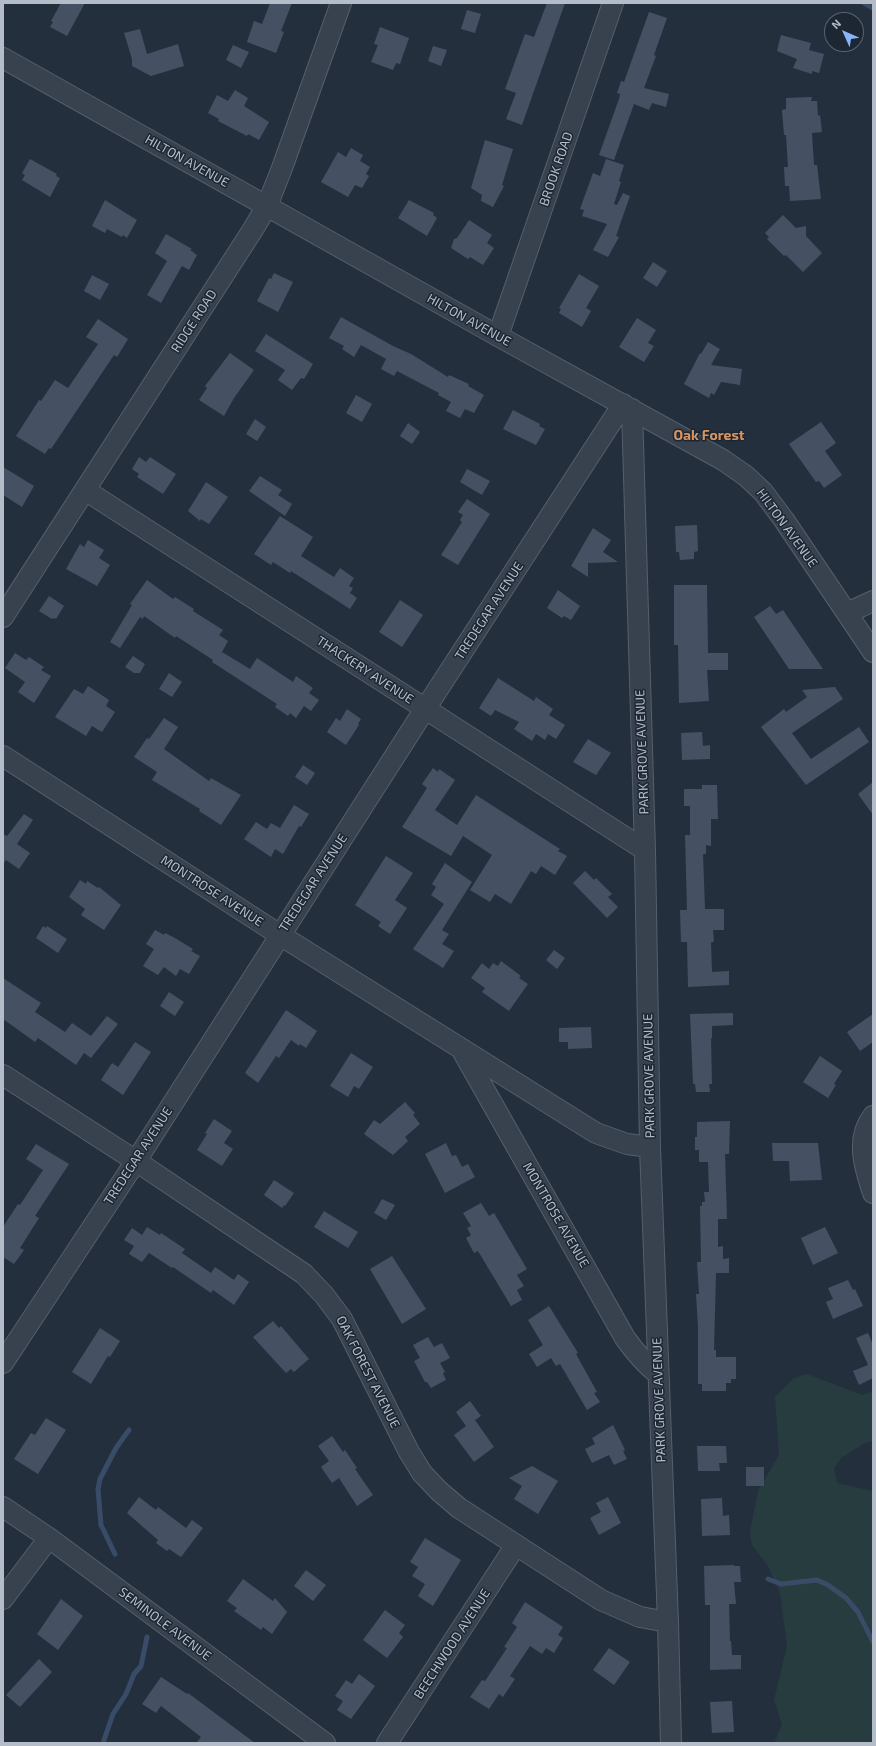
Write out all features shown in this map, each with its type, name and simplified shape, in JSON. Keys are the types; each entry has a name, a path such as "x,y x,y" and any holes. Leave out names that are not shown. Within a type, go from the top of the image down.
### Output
{"street":[{"name":"RIDGE ROAD","path":"3,617 267,206 341,3"},
{"name":"BROOK ROAD","path":"498,336 614,3"},
{"name":"HILTON AVENUE","path":"3,58 498,336 723,460 746,476 763,492 784,520 873,652"},
{"name":"TREDEGAR AVENUE","path":"3,1363 136,1161 426,709 627,406"},
{"name":"PARK GROVE AVENUE","path":"627,406 645,850 650,1147 668,1622 671,1743"},
{"name":"THACKERY AVENUE","path":"85,490 645,850"},
{"path":"847,613 873,601"},
{"name":"MONTROSE AVENUE","path":"3,756 280,935 596,1133 627,1144 650,1147"},
{"name":"MONTROSE AVENUE","path":"462,1050 625,1338 649,1368 658,1374"},
{"name":"OAK FOREST AVENUE","path":"3,1075 136,1161 304,1274 324,1295 342,1318 409,1452 422,1473 439,1491 459,1508 601,1600 640,1617 668,1622"},
{"path":"873,1116 864,1136 863,1155 873,1193"},
{"name":"SEMINOLE AVENUE","path":"3,1507 49,1538 325,1743"},
{"path":"3,1599 49,1538"},
{"name":"BEECHWOOD AVENUE","path":"386,1743 516,1545"}],"green space":[{"path":"807,1374 862,1395 873,1391 873,1441 865,1443 841,1458 834,1469 837,1483 873,1491 873,1743 774,1743 782,1725 774,1700 787,1646 780,1593 768,1566 752,1545 750,1532 758,1491 779,1455 775,1397 794,1378"}],"building":[{"path":"61,3 85,3 67,36 50,27 53,22 51,21"},
{"path":"270,3 292,3 281,31 284,32 276,53 247,42 254,21 262,24"},
{"path":"547,3 565,3 522,125 506,119 516,93 505,89 525,34 534,37"},
{"path":"467,10 481,14 475,33 461,29"},
{"path":"649,12 667,18 654,55 656,56 644,88 669,94 666,107 652,103 649,110 634,104 614,160 599,155 619,99 620,94 617,93 621,81 624,82"},
{"path":"380,27 409,38 400,64 396,63 393,70 371,62 378,45 374,44"},
{"path":"140,29 147,54 178,44 184,66 151,76 132,66 132,59 124,33"},
{"path":"781,35 811,43 809,50 824,54 819,73 812,71 812,74 793,68 797,59 777,51"},
{"path":"233,45 249,52 241,68 226,60"},
{"path":"433,46 447,50 441,66 428,61"},
{"path":"235,90 248,98 244,106 269,122 259,140 248,134 247,136 218,121 219,119 208,113 217,95 228,101"},
{"path":"812,97 811,101 817,101 818,116 820,115 822,132 812,133 814,165 817,165 821,199 790,201 789,186 785,186 784,167 788,167 786,135 784,135 782,110 786,109 786,98"},
{"path":"485,140 513,149 502,185 504,186 493,207 481,201 482,195 471,188"},
{"path":"351,148 363,155 360,161 370,167 366,174 369,176 362,188 355,185 348,197 321,182 338,152 346,157"},
{"path":"30,159 57,174 56,176 60,178 50,197 22,180 25,175 22,173"},
{"path":"606,159 624,165 619,181 621,182 614,204 617,205 623,193 630,196 616,236 619,237 608,257 593,250 607,224 582,216 584,210 580,209 593,173 600,176"},
{"path":"105,200 137,220 127,238 107,229 105,233 92,226"},
{"path":"409,200 434,213 433,215 437,218 427,236 398,218"},
{"path":"783,215 796,228 806,226 806,236 822,253 803,272 767,239 769,237 765,233"},
{"path":"469,220 492,235 487,243 494,248 483,265 470,257 468,259 451,248 454,239 457,238"},
{"path":"166,234 192,249 190,250 197,255 189,270 182,266 161,303 147,295 167,261 155,253"},
{"path":"653,262 667,271 657,287 643,278"},
{"path":"274,273 293,282 278,312 257,301 269,278 271,279"},
{"path":"579,274 599,286 586,308 591,311 582,327 559,313 561,309 559,308"},
{"path":"92,275 109,284 100,300 84,291"},
{"path":"341,317 393,346 411,354 448,377 449,375 469,384 468,386 484,395 474,413 465,409 460,418 446,411 451,402 438,395 439,393 397,371 394,376 381,369 386,359 361,345 354,357 342,349 344,346 329,338"},
{"path":"637,318 656,330 648,343 654,346 644,362 619,347"},
{"path":"98,319 128,339 117,357 114,355 51,449 49,448 45,454 16,436 39,400 41,401 55,380 68,388 98,344 86,337"},
{"path":"266,334 313,364 304,379 301,378 292,390 278,380 285,370 255,351"},
{"path":"708,342 720,349 711,365 742,369 740,385 721,382 714,395 711,393 709,398 684,384 700,353 701,354"},
{"path":"230,353 254,370 234,398 224,416 199,400 207,388 205,386"},
{"path":"356,395 372,404 362,422 346,413"},
{"path":"513,410 540,424 539,426 545,429 536,445 503,429"},
{"path":"255,419 266,427 257,441 246,434"},
{"path":"821,422 836,443 825,451 842,475 824,488 819,481 816,482 789,444"},
{"path":"408,423 420,432 412,444 400,436"},
{"path":"139,457 146,462 150,457 176,474 163,494 137,477 139,474 132,469"},
{"path":"3,467 34,486 22,507 3,495"},
{"path":"467,469 490,481 482,495 460,482"},
{"path":"260,476 282,490 278,495 292,504 285,516 249,491"},
{"path":"206,482 228,497 209,524 201,519 200,521 188,511"},
{"path":"467,499 490,514 458,565 441,555 462,522 460,520 463,515 458,512"},
{"path":"280,516 313,537 301,556 334,577 340,568 354,578 349,586 353,588 350,593 357,598 350,609 291,571 290,573 273,562 271,565 254,554"},
{"path":"697,525 698,551 694,552 694,559 680,560 679,552 676,552 675,526"},
{"path":"593,528 611,540 603,552 618,562 588,563 588,577 571,566"},
{"path":"88,540 104,550 99,558 110,565 97,586 66,569 80,544 84,547"},
{"path":"147,580 173,599 175,597 194,609 193,611 223,630 219,635 228,641 222,652 250,669 257,658 293,682 296,676 313,688 309,693 319,700 311,711 304,706 296,718 290,713 288,716 275,707 277,704 212,662 213,660 176,636 175,638 144,616 143,619 140,617 120,648 110,642 132,605 130,604"},
{"path":"674,585 707,585 708,653 728,653 728,670 707,670 709,701 679,703 678,645 674,645"},
{"path":"558,590 580,606 571,620 564,616 562,618 547,608"},
{"path":"49,596 64,606 56,619 52,619 39,611"},
{"path":"400,600 423,615 402,647 379,632"},
{"path":"770,606 776,614 783,610 823,669 789,669 754,617"},
{"path":"15,653 26,660 29,657 44,667 41,670 51,676 34,703 18,692 25,682 5,668"},
{"path":"133,656 145,664 140,673 134,673 125,667"},
{"path":"169,673 182,682 172,697 159,689"},
{"path":"498,678 534,701 536,697 553,709 549,715 565,725 556,739 548,734 545,740 536,734 532,741 514,729 519,722 495,710 491,716 479,708"},
{"path":"88,686 109,700 106,706 115,712 102,732 92,726 86,736 55,717 74,689 83,694"},
{"path":"835,687 843,699 792,733 811,759 859,727 869,742 806,785 761,727 784,709 786,712 807,697 802,690"},
{"path":"347,709 361,719 358,724 359,725 346,745 327,732 336,718 340,721"},
{"path":"164,718 178,727 164,749 209,781 211,778 241,795 221,825 199,811 200,809 152,780 157,772 134,757 147,738 149,739"},
{"path":"702,732 703,746 710,745 710,759 682,760 681,733"},
{"path":"588,739 611,753 596,775 573,762"},
{"path":"303,765 315,773 307,785 295,777"},
{"path":"433,768 438,772 439,769 455,780 435,810 457,825 476,795 560,849 558,851 567,856 555,875 541,866 536,874 531,871 511,904 495,894 490,902 470,890 492,855 463,836 451,856 402,827 427,788 422,784"},
{"path":"873,782 873,815 858,794"},
{"path":"702,785 717,785 718,819 711,819 711,846 706,845 706,854 703,854 705,909 724,909 724,930 713,930 714,942 711,942 712,972 729,971 729,985 688,987 687,942 681,942 680,910 687,910 685,835 690,835 690,806 684,806 684,789 702,789"},
{"path":"294,805 309,814 301,827 299,826 283,854 275,849 271,857 244,839 256,822 267,829 271,823 280,828"},
{"path":"24,814 33,820 17,844 30,853 19,869 6,860 3,864 3,834 7,836"},
{"path":"386,856 413,873 395,900 407,908 390,934 378,926 381,922 355,905"},
{"path":"445,863 472,882 442,930 449,934 442,944 454,951 443,968 413,949 444,904 431,895 436,887 432,884"},
{"path":"585,871 594,880 596,878 612,894 608,897 618,907 607,918 573,883"},
{"path":"80,880 86,884 87,881 98,888 99,887 121,905 104,930 81,915 85,909 69,897"},
{"path":"43,926 46,928 47,926 67,939 58,953 36,938"},
{"path":"155,930 164,935 165,933 175,938 193,949 191,951 200,956 189,974 180,969 176,976 164,967 158,975 143,966 154,949 146,944"},
{"path":"554,950 565,958 557,969 546,960"},
{"path":"501,961 521,976 519,978 528,984 509,1011 482,992 485,988 471,978 482,963 489,969 493,963 498,966"},
{"path":"3,978 41,1003 35,1012 65,1032 72,1023 91,1036 107,1016 118,1024 91,1058 84,1053 76,1065 38,1038 35,1042 3,1019"},
{"path":"169,992 184,1002 175,1016 160,1006"},
{"path":"286,1010 317,1031 306,1048 300,1044 299,1046 291,1040 279,1058 276,1056 258,1083 245,1073"},
{"path":"733,1013 733,1025 712,1026 712,1084 709,1084 710,1092 696,1092 695,1084 693,1084 690,1014"},
{"path":"873,1014 873,1042 860,1051 847,1032"},
{"path":"591,1027 592,1048 568,1049 568,1042 559,1042 559,1028"},
{"path":"135,1042 151,1052 123,1095 101,1080 112,1063 118,1067"},
{"path":"351,1053 373,1067 359,1089 354,1086 348,1097 330,1086"},
{"path":"820,1056 842,1071 828,1098 803,1082"},
{"path":"405,1102 415,1113 413,1115 420,1124 405,1137 408,1141 393,1155 364,1134 374,1120 380,1124"},
{"path":"214,1119 232,1131 224,1143 233,1149 222,1166 197,1150"},
{"path":"730,1121 729,1154 725,1154 727,1219 718,1219 718,1247 723,1246 723,1259 729,1258 729,1273 716,1273 714,1350 716,1350 716,1357 736,1357 736,1379 731,1379 731,1383 726,1383 726,1391 702,1391 702,1384 698,1384 698,1327 696,1294 699,1294 697,1262 701,1262 700,1206 702,1206 702,1202 705,1202 704,1192 709,1192 708,1162 699,1162 699,1150 695,1150 695,1137 697,1137 697,1122"},
{"path":"446,1143 452,1156 456,1155 462,1167 468,1164 475,1177 445,1193 425,1154"},
{"path":"772,1143 818,1143 822,1180 790,1181 789,1161 773,1161"},
{"path":"36,1144 69,1164 35,1216 39,1218 20,1248 24,1250 14,1264 3,1257 3,1227 18,1204 20,1205 43,1170 26,1159"},
{"path":"274,1180 294,1193 282,1208 264,1195"},
{"path":"382,1199 395,1205 386,1220 374,1213"},
{"path":"481,1203 489,1216 494,1213 527,1269 517,1275 524,1286 517,1290 522,1300 511,1306 478,1251 474,1253 466,1238 471,1235 467,1228 471,1226 463,1213"},
{"path":"324,1211 358,1232 348,1248 314,1227"},
{"path":"147,1227 160,1235 161,1233 185,1249 182,1253 211,1273 215,1267 234,1280 238,1274 249,1282 234,1305 213,1290 211,1293 173,1267 172,1268 149,1253 142,1262 129,1254 134,1246 124,1240 132,1228 142,1235"},
{"path":"825,1227 838,1253 813,1265 801,1238"},
{"path":"392,1256 426,1309 402,1324 370,1269"},
{"path":"848,1280 853,1290 855,1289 863,1306 833,1319 826,1302 833,1299 828,1288"},
{"path":"549,1306 578,1353 576,1354 597,1392 594,1393 600,1402 587,1410 560,1364 556,1366 551,1358 537,1367 529,1354 543,1345 528,1320"},
{"path":"273,1321 279,1328 281,1326 309,1359 294,1372 291,1369 286,1373 253,1337"},
{"path":"100,1328 120,1341 110,1357 108,1356 91,1384 72,1372"},
{"path":"868,1333 873,1345 873,1378 859,1385 853,1371 868,1365 856,1338"},
{"path":"428,1337 434,1347 442,1343 450,1358 440,1363 445,1372 443,1373 446,1380 431,1388 427,1382 425,1382 414,1361 420,1358 413,1345"},
{"path":"470,1401 481,1416 475,1420 494,1447 474,1462 454,1435 466,1426 456,1412"},
{"path":"46,1418 66,1430 38,1474 14,1459 31,1433 35,1435"},
{"path":"613,1425 625,1450 623,1451 627,1459 614,1465 609,1455 592,1463 585,1449 595,1444 592,1438"},
{"path":"332,1436 343,1452 345,1450 357,1468 355,1469 373,1495 357,1506 339,1478 332,1483 321,1467 329,1461 318,1446"},
{"path":"697,1446 726,1446 727,1463 719,1463 720,1471 698,1471"},
{"path":"532,1466 558,1481 538,1514 514,1499 522,1486 509,1478"},
{"path":"746,1467 764,1467 764,1486 746,1486"},
{"path":"139,1497 156,1510 158,1507 186,1528 192,1520 203,1528 181,1557 169,1549 167,1551 156,1543 158,1540 127,1513"},
{"path":"608,1497 621,1523 599,1535 590,1518 601,1512 596,1503"},
{"path":"722,1498 723,1516 729,1515 730,1535 702,1536 701,1499"},
{"path":"425,1538 461,1560 433,1606 418,1596 425,1584 412,1576 418,1567 410,1562"},
{"path":"704,1566 740,1566 741,1582 734,1582 736,1604 729,1604 730,1641 732,1655 741,1655 741,1669 710,1670 710,1605 705,1605"},
{"path":"306,1570 326,1585 313,1601 294,1586"},
{"path":"243,1579 273,1601 275,1598 287,1612 272,1634 263,1627 261,1630 234,1611 237,1608 227,1601"},
{"path":"61,1599 83,1616 58,1650 37,1634"},
{"path":"525,1602 563,1627 558,1635 563,1638 554,1653 546,1648 542,1654 530,1646 510,1676 515,1679 503,1697 499,1694 489,1709 470,1697 482,1680 485,1681 507,1648 504,1647 517,1627 512,1623"},
{"path":"385,1610 405,1625 399,1633 403,1637 387,1658 363,1640"},
{"path":"609,1648 630,1662 614,1685 593,1670"},
{"path":"39,1659 52,1672 20,1707 6,1695"},
{"path":"359,1674 375,1686 351,1719 337,1710 343,1701 335,1696 346,1680 352,1684"},
{"path":"161,1677 187,1694 188,1693 255,1743 196,1743 201,1737 161,1706 156,1713 142,1704"},
{"path":"732,1701 734,1732 712,1733 710,1702"}],"waterway":[{"path":"864,3 873,8"},
{"path":"115,1554 101,1525 98,1489 100,1479 116,1448 129,1430"},
{"path":"768,1579 781,1584 817,1580 828,1585 846,1598 858,1612 873,1642"},
{"path":"103,1743 113,1714 126,1694 134,1674 141,1666 147,1637"}],"district":[{"name":"Oak Forest","path":"709,435"}]}
